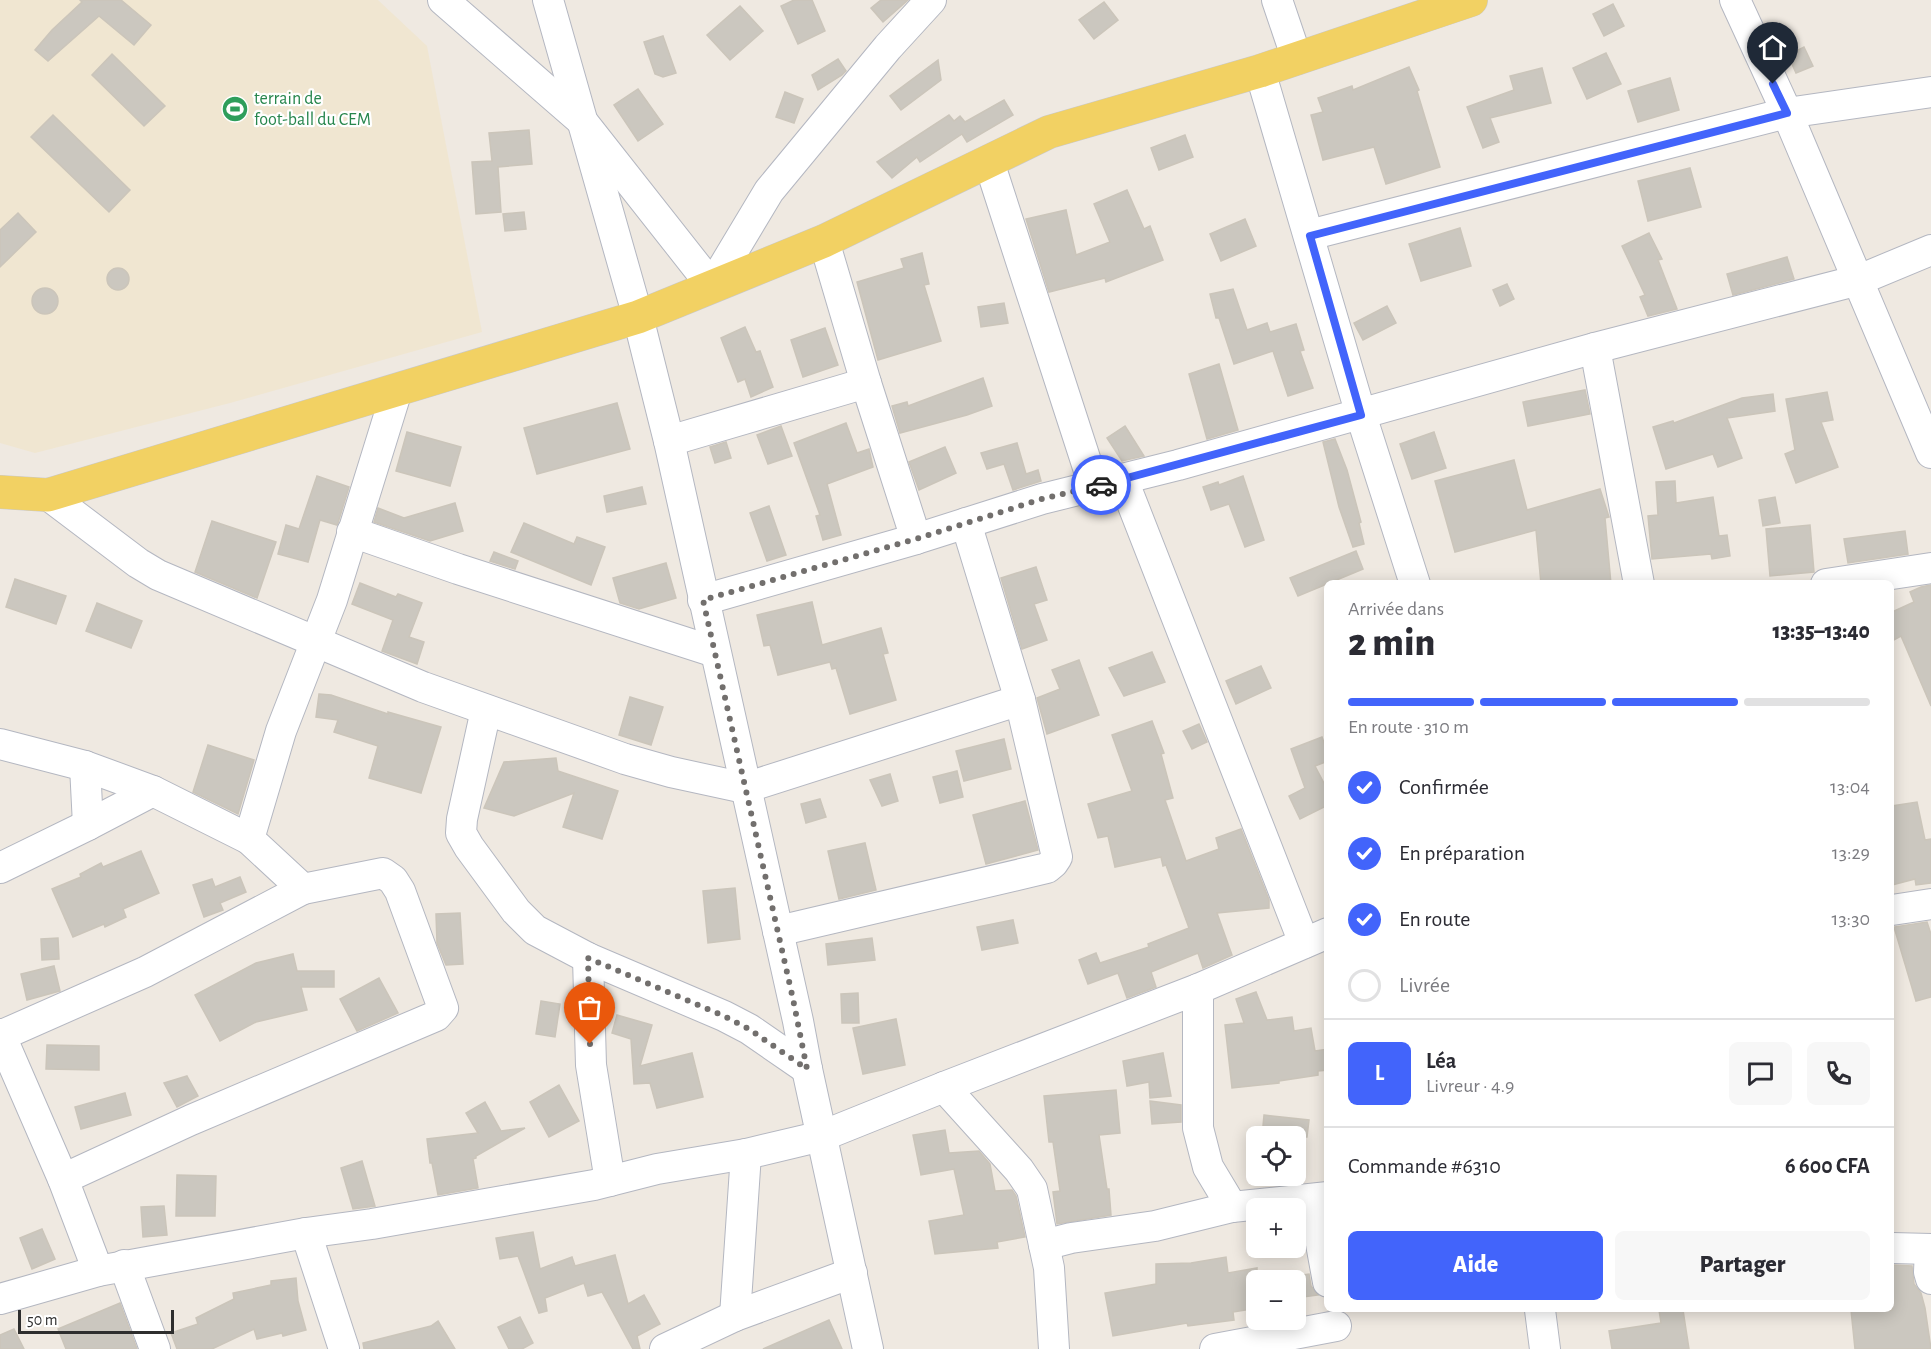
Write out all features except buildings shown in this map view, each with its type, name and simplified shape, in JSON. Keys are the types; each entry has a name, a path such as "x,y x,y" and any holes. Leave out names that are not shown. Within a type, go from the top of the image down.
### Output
{"main road":[{"path":"0,492 48,495 638,317 824,241 1049,132 1260,71 1471,0"}],"street":[{"path":"443,0 582,121 712,286 769,191 888,47 931,0"},
{"path":"548,0 638,317 669,441 868,1349"},
{"path":"1277,0 1297,59"},
{"path":"1735,0 1787,113 1931,453"},
{"path":"1260,71 1361,415 1414,580"},
{"path":"1310,236 1787,113 1931,92"},
{"path":"988,162 1094,486"},
{"path":"824,241 916,539"},
{"path":"703,600 916,539 1042,499 1123,480 1595,348 1859,280 1931,250"},
{"path":"1595,348 1638,580"},
{"path":"669,441 866,383"},
{"path":"249,839 281,731 332,600 397,390"},
{"path":"0,1299 111,1268 610,1181 657,1169 746,1154 822,1136 1198,989 1316,938 1123,480"},
{"path":"48,495 158,575 423,687 634,761 671,772 745,788 1020,700"},
{"path":"778,931 1047,868 1058,857 1020,700 966,524"},
{"path":"352,532 458,569 715,652"},
{"path":"1852,580 1931,568"},
{"path":"486,710 462,819 461,833 468,847 516,911 535,930 588,958 724,1016 749,1029 807,1069"},
{"path":"0,744 85,766 153,791 249,839 303,889"},
{"path":"85,766 88,825"},
{"path":"0,868 153,791"},
{"path":"63,1179 191,1120 436,1016 443,1008 400,891 393,880 383,873 303,889 145,972 0,1035 63,1179 155,1349"},
{"path":"1894,910 1931,904"},
{"path":"588,958 591,1065 610,1181"},
{"path":"1198,989 1198,1128 1208,1167 1232,1207"},
{"path":"944,1087 1019,1170 1032,1189 1049,1268 1054,1349"},
{"path":"735,1316 746,1154"},
{"path":"1044,1245 1071,1238 1155,1226 1232,1207 1320,1198 1324,1240"},
{"path":"306,1233 344,1349"},
{"path":"1894,1248 1930,1249 1931,1279"},
{"path":"665,1349 735,1316 852,1273"},
{"path":"1540,1312 1545,1349"},
{"path":"1215,1349 1336,1328"}],"shaded area":[{"path":"0,0 378,0 427,46 482,332 230,403 35,453 0,443"}],"way so far":[{"path":"590,1044 588,958 724,1016 749,1029 807,1069 703,600 916,539 1042,499 1101,485"}],"place":[{"name":"terrain de foot-ball du CEM","path":"235,109"}],"route":[{"path":"1101,485 1361,415 1310,236 1787,113 1773,84"}]}
